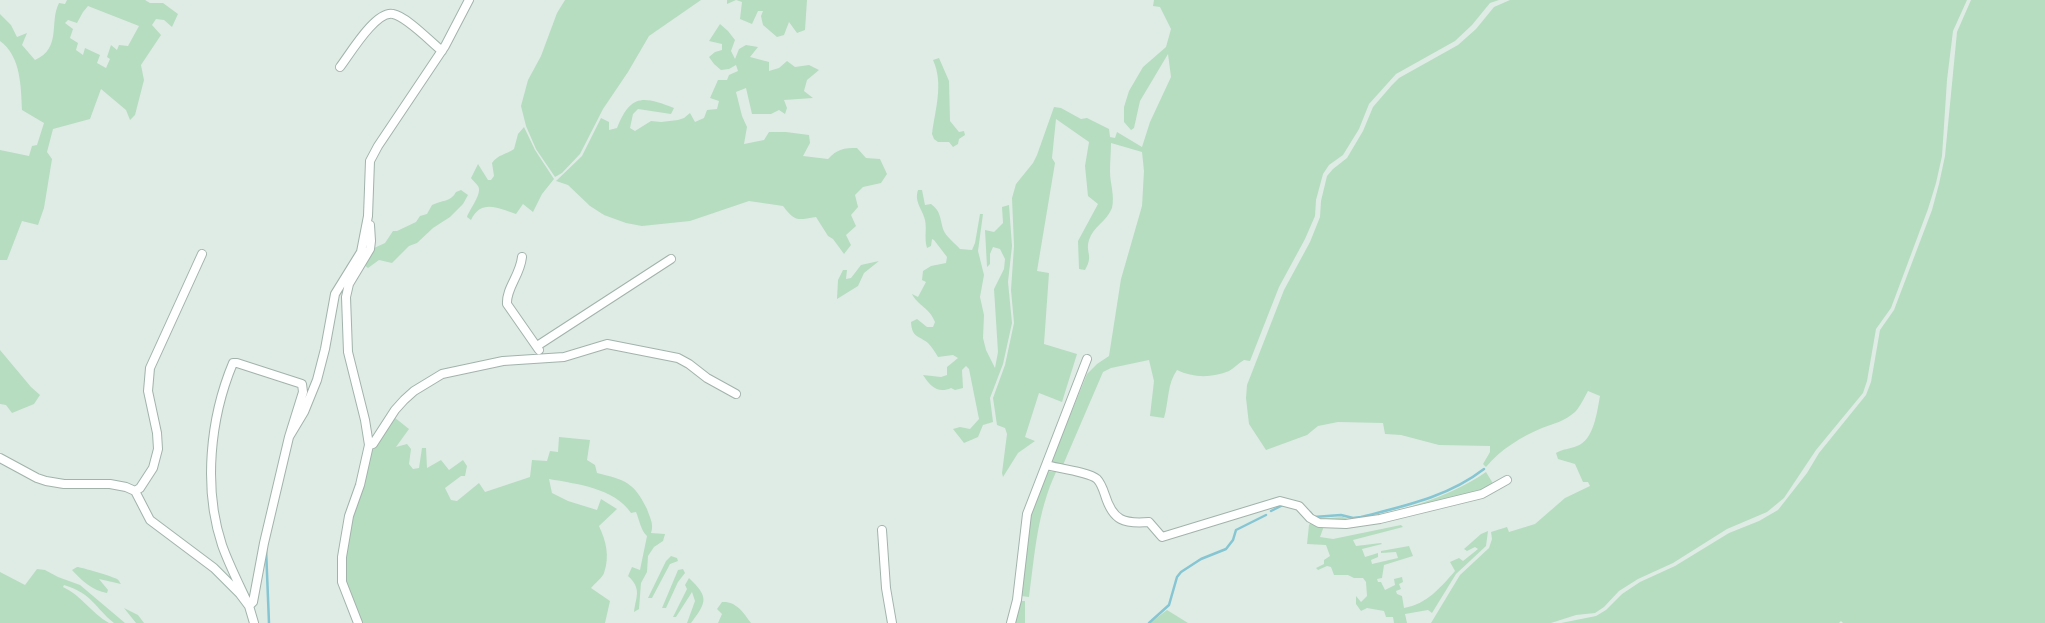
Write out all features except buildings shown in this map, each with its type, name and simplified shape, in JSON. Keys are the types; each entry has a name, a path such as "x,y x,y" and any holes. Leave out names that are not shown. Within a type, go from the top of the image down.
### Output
{"street":[{"path":"289,436 304,412 317,380 326,349 335,294 361,252 368,216 370,161 378,146 442,51 470,0"},
{"path":"340,67 376,19 391,13 415,28 442,51"},
{"path":"358,623 342,582 342,557 349,516 362,478 369,445 364,415 348,352 346,297 349,284 370,249 371,231 368,216"},
{"path":"135,491 140,488 153,468 158,449 157,433 148,391 150,368 202,254"},
{"path":"522,257 518,275 506,297 507,304 537,346 542,358"},
{"path":"537,346 672,259"},
{"path":"369,445 373,444 395,410 404,400 414,391 442,374 503,361 564,356 607,344 678,358 689,364 706,378 736,394"},
{"path":"1011,623 1017,600 1027,514 1087,359"},
{"path":"249,606 252,602 289,436 303,392 302,384 233,363 219,409 211,467 211,493 222,545 249,606 254,623"},
{"path":"0,458 37,478 46,481 64,484 110,484 126,487 135,491 150,520 214,568 249,606"},
{"path":"1046,465 1095,477 1102,486 1109,509 1113,514 1125,522 1149,522 1162,537 1280,501 1299,506 1310,518 1319,523 1362,522 1482,494 1507,480"},
{"path":"882,530 886,588 892,623"}],"green space":[{"path":"67,0 145,0 150,3 163,3 178,14 172,27 164,20 156,19 152,25 161,35 141,65 144,80 135,115 130,120 126,110 101,89 90,119 53,129 47,152 52,159 44,208 38,225 22,221 7,260 0,260 0,150 29,156 32,146 37,145 44,123 22,110 20,82 16,63 7,47 0,41 0,14 11,25 17,37 27,33 22,45 35,60 49,49 52,42 56,10 59,3 65,4","holes":["88,6 139,26 128,46 119,45 117,50 111,45 107,57 110,59 106,68 97,63 100,55 85,48 83,55 76,50 78,43 70,38 73,29 65,23 68,20 77,23"]},
{"path":"565,0 701,0 649,36 628,72 603,109 580,154 562,173 555,177 536,149 526,126 521,106 528,80 541,56 557,13"},
{"path":"727,0 736,0 727,4"},
{"path":"736,0 807,0 805,30 797,33 789,22 784,35 777,37 763,25 761,16 763,11 758,11 752,24 740,19 742,2"},
{"path":"1154,0 1499,0 1490,3 1472,25 1455,41 1396,74 1369,104 1359,129 1343,155 1329,165 1323,174 1316,200 1315,216 1305,239 1279,287 1250,361 1244,360 1229,371 1209,376 1189,375 1177,370 1171,381 1164,418 1150,416 1154,381 1149,360 1111,368 1103,372 1063,465 1050,465 1087,374 1097,364 1109,356 1121,279 1142,206 1144,171 1142,152 1111,143 1110,176 1113,199 1112,208 1107,217 1091,235 1088,244 1088,265 1085,270 1079,269 1078,241 1098,204 1088,196 1085,166 1089,142 1056,119 1052,158 1055,163 1037,271 1049,273 1044,344 1077,354 1062,402 1039,393 1025,437 1035,441 1018,453 1003,477 1002,473 1007,434 1005,428 997,425 993,398 1005,365 1014,323 1011,290 1014,246 1012,198 1016,184 1033,163 1037,155 1054,107 1061,108 1081,119 1087,118 1109,129 1110,137 1115,138 1117,132 1142,147 1150,122 1171,77 1168,54 1140,101 1134,128 1131,130 1124,122 1124,107 1129,91 1143,67 1166,47 1171,29 1160,7 1153,6"},
{"path":"1510,0 1967,0 1953,31 1947,80 1942,156 1936,183 1928,209 1891,308 1876,329 1867,381 1863,393 1816,450 1784,498 1767,512 1727,529 1673,563 1638,579 1619,591 1604,607 1595,613 1576,615 1551,623 1431,623 1460,575 1489,548 1492,539 1491,532 1507,527 1509,532 1535,524 1565,498 1590,486 1588,482 1583,482 1575,464 1558,459 1556,453 1577,446 1583,443 1587,438 1594,425 1600,396 1588,391 1579,408 1571,415 1555,424 1526,435 1505,449 1486,467 1483,464 1490,452 1490,446 1439,445 1401,435 1385,434 1383,423 1338,422 1318,426 1307,435 1266,450 1249,424 1246,398 1247,385 1284,290 1310,242 1320,217 1321,201 1327,176 1347,158 1363,131 1373,107 1399,78 1458,45 1476,29 1494,7"},
{"path":"1971,0 2045,0 2045,623 1843,623 1841,621 1839,623 1561,623 1596,616 1606,610 1622,594 1640,582 1675,566 1729,533 1759,521 1778,510 1807,473 1819,453 1866,395 1871,382 1880,330 1894,310 1932,210 1939,184 1945,156 1957,32"},
{"path":"720,24 735,40 731,51 735,59 739,49 746,45 758,47 750,57 769,62 769,71 779,68 787,61 795,67 809,65 819,70 807,80 804,91 813,98 784,100 787,108 785,114 779,110 771,114 752,114 746,88 736,92 742,116 747,127 744,144 764,140 769,132 786,132 809,135 810,143 803,156 828,159 834,153 841,150 857,148 866,158 880,159 887,174 881,183 863,187 855,195 858,207 851,215 856,226 846,235 851,245 844,254 833,239 828,236 816,217 797,219 783,206 749,201 690,221 642,226 626,223 604,215 590,206 568,185 556,181 582,156 601,118 609,122 609,130 617,128 627,109 638,101 653,101 674,108 671,114 638,109 633,114 630,128 635,131 651,121 661,122 678,120 684,118 690,113 695,122 704,118 707,110 717,109 719,101 710,98 718,80 727,80 729,75 738,71 736,65 729,69 721,70 709,57 715,52 722,50 722,44 709,41"},
{"path":"939,58 949,81 950,121 959,132 964,131 965,135 959,139 958,144 953,147 949,142 938,142 934,139 932,134 938,97 938,78 933,60"},
{"path":"524,127 535,150 554,179 542,194 533,212 523,204 516,214 496,208 485,207 475,213 471,220 467,217 479,193 479,189 471,178 478,164 488,180 491,180 494,176 492,163 499,156 514,149 518,134"},
{"path":"461,190 468,195 463,204 450,217 433,228 417,243 409,246 392,263 379,260 368,268 364,265 372,249 385,243 393,231 397,231 416,222 420,216 427,214 432,205 452,198 456,192"},
{"path":"918,190 922,190 925,205 931,204 937,209 944,232 960,249 972,250 975,243 980,214 983,214 978,251 984,275 980,297 984,315 983,338 986,350 995,368 998,352 994,289 1004,269 1005,259 1000,249 993,247 990,254 990,264 987,267 985,230 994,232 1003,223 1002,207 1009,205 1012,246 1008,282 1012,323 1003,364 990,398 993,422 983,425 978,437 964,443 953,429 960,427 970,429 979,419 969,369 966,366 962,370 963,388 955,390 951,388 942,390 935,388 928,383 923,375 941,377 947,375 947,367 958,358 953,355 938,357 928,343 914,334 911,322 917,319 927,327 933,327 935,322 933,317 914,298 912,294 918,297 926,282 922,280 923,271 931,266 946,263 947,257 932,239 931,246 927,248 925,220 917,198"},
{"path":"879,261 864,273 858,286 837,299 838,280 843,270 847,270 846,279 851,278 861,265"},
{"path":"0,350 31,387 40,395 34,404 12,413 6,405 0,404"},
{"path":"394,417 409,429 396,447 407,444 411,449 409,464 413,469 419,468 422,448 426,448 427,468 441,460 449,470 463,460 467,466 465,476 461,476 445,488 451,500 457,501 479,483 485,492 530,477 532,460 547,461 550,451 558,452 559,437 590,440 587,460 595,465 597,473 622,480 633,488 638,493 647,509 652,524 651,533 665,534 663,541 654,547 648,556 647,572 641,583 639,609 634,612 637,589 628,576 632,567 640,570 647,536 642,528 636,512 631,513 615,498 594,488 549,479 552,493 568,501 597,510 601,499 617,509 599,526 604,537 607,561 603,575 591,588 610,601 605,623 360,623 348,593 343,568 351,516 373,448"},
{"path":"1045,471 1056,472 1041,518 1035,549 1029,597 1021,596 1031,512"},
{"path":"1486,472 1494,485 1482,492 1356,522 1316,519 1343,517 1350,520 1386,513 1438,497 1455,490"},
{"path":"1312,521 1324,526 1320,537 1333,539 1401,525 1403,527 1353,540 1356,546 1382,544 1362,549 1365,557 1378,553 1378,557 1371,560 1372,564 1398,558 1396,552 1381,553 1381,551 1409,546 1413,556 1384,565 1382,578 1377,579 1378,582 1381,582 1385,590 1395,585 1394,579 1402,577 1403,582 1399,584 1401,589 1396,591 1397,594 1402,596 1404,608 1420,603 1438,589 1455,571 1450,562 1459,558 1463,561 1478,549 1475,547 1467,551 1464,549 1481,534 1488,531 1486,546 1456,574 1432,613 1428,610 1405,614 1407,623 1394,623 1393,617 1386,617 1384,611 1367,608 1361,611 1356,604 1356,596 1361,602 1367,596 1366,582 1363,578 1354,578 1348,575 1334,575 1331,567 1327,566 1318,570 1316,568 1324,564 1324,560 1330,556 1326,545 1307,544 1309,525"},
{"path":"671,556 677,558 678,561 670,564 652,598 648,598 666,561"},
{"path":"77,567 118,579 121,584 99,579 108,590 107,593 102,592 83,581 72,570"},
{"path":"37,569 45,570 58,577 80,585 125,623 114,623 81,592 64,585 63,587 69,590 109,623 0,623 0,572 25,585"},
{"path":"683,569 685,573 678,582 666,608 662,608 678,570"},
{"path":"689,578 700,590 704,600 703,605 691,623 687,623 695,601 692,592 676,617 673,617 687,589 685,585"},
{"path":"1018,601 1025,601 1025,623 1013,623"},
{"path":"722,602 735,605 742,611 751,623 718,623 722,614 717,609"},
{"path":"124,608 138,615 144,623 136,623"},
{"path":"1167,610 1188,623 1150,623"}],"waterway":[{"path":"1310,512 1314,517 1341,515 1353,518 1361,517 1441,494 1470,479 1484,469"},
{"path":"1271,511 1283,505"},
{"path":"1149,623 1169,605 1177,577 1181,572 1201,559 1226,549 1233,540 1236,530 1266,515"},
{"path":"266,548 269,623"}]}
